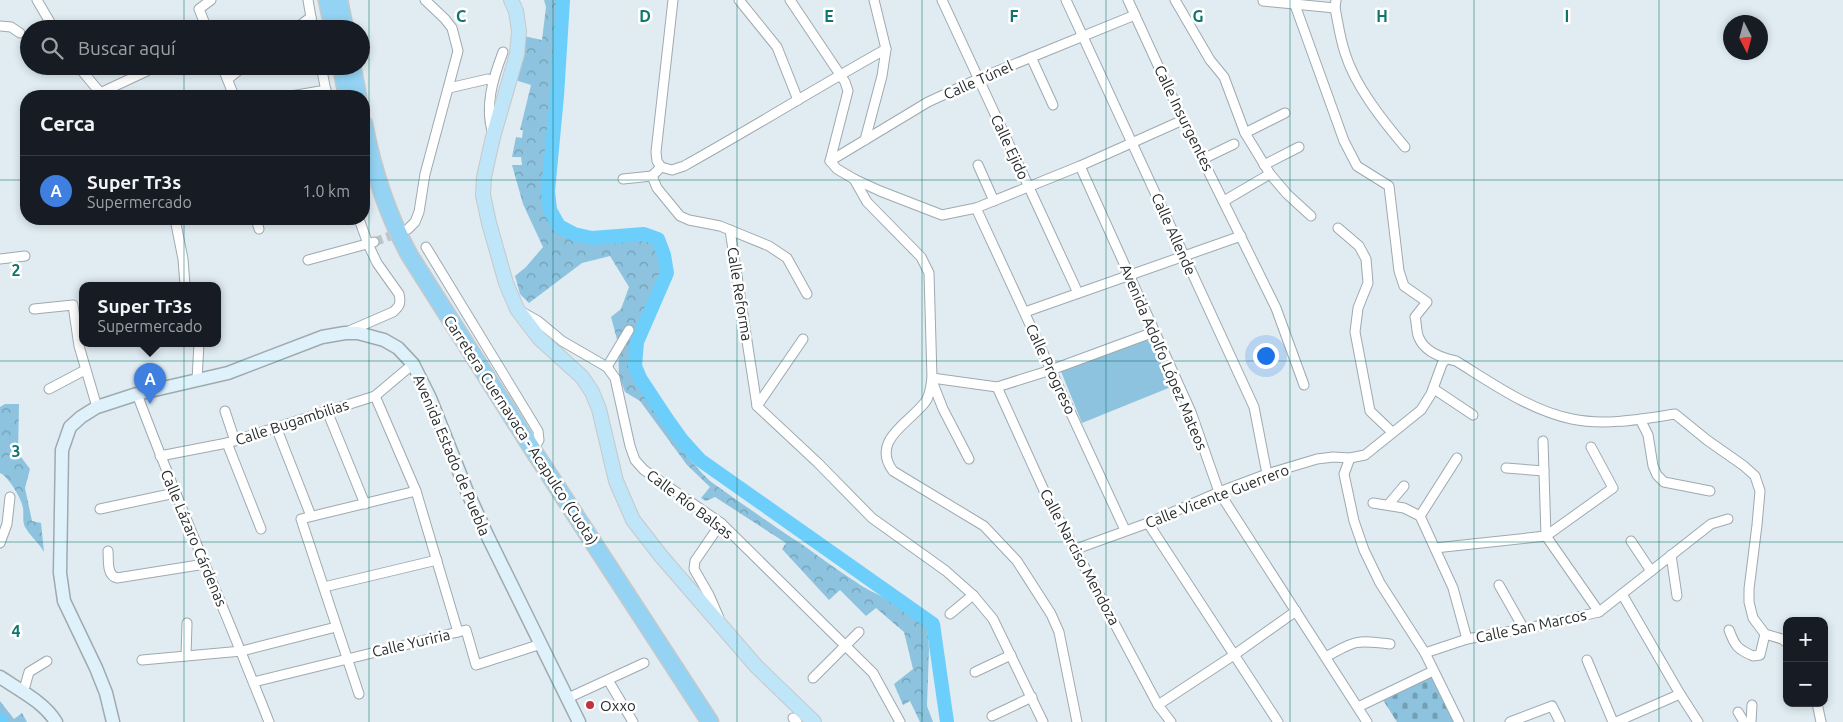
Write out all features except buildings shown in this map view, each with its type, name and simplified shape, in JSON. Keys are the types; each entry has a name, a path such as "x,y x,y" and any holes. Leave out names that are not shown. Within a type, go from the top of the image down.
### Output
{"highway":[{"path":"327,0 331,20"},
{"path":"339,0 342,20"},
{"path":"343,75 346,90"},
{"path":"354,75 357,90"},
{"name":"Carretera Cuernavaca - Acapulco (Cuota)","path":"370,149 378,183 397,232 410,256 533,450 710,722"},
{"name":"Carretera Cuernavaca - Acapulco (Cuota)","path":"370,192 377,213 401,263 698,722"}],"main road":[{"path":"510,0 516,12 519,31 517,54 493,137 484,177 483,194 506,283 517,309 539,338 582,377 592,392 599,409 616,481 633,520 756,666 814,722"}],"street":[{"path":"37,0 49,20"},
{"path":"203,20 199,9 210,0"},
{"path":"308,0 312,20"},
{"path":"408,229 415,222 419,212 425,174 458,51 452,28 425,0"},
{"path":"673,0 656,152 657,161 661,167 672,170 684,166 886,49"},
{"path":"739,0 777,47 798,100"},
{"path":"790,0 845,82 848,91 830,161 854,179 942,215 976,208 994,201 1080,166 1183,120"},
{"path":"865,140 882,76 886,49 874,0"},
{"name":"Calle Ejido","path":"942,0 1078,293"},
{"name":"Calle Allende","path":"1066,0 1254,407 1267,474"},
{"name":"Calle Insurgentes","path":"1128,0 1183,120 1276,308 1304,385"},
{"path":"1175,0 1210,60 1224,77 1244,133 1270,174 1310,216"},
{"path":"1263,1 1335,4 1345,54 1356,77 1381,118 1405,147"},
{"path":"1295,2 1344,141 1357,166 1389,186 1399,271 1404,286 1427,302 1416,317 1418,336 1425,348 1446,359 1456,361 1526,404 1572,419 1598,421 1640,420 1675,414 1707,440 1744,466 1755,476 1760,490 1749,602 1753,618 1765,634 1783,640"},
{"name":"Calle Túnel","path":"830,161 928,102 978,79 1135,15"},
{"path":"307,20 311,17"},
{"path":"0,26 11,27 20,33"},
{"path":"493,137 489,124 492,82 503,52"},
{"path":"1031,57 1053,105"},
{"path":"85,75 97,90"},
{"path":"111,90 139,75"},
{"path":"226,75 232,90"},
{"path":"228,79 233,75"},
{"path":"323,75 326,90"},
{"path":"449,88 488,79 492,82"},
{"path":"1244,133 1285,113"},
{"path":"1203,159 1234,144"},
{"path":"1264,165 1299,147"},
{"path":"978,165 994,201"},
{"name":"Avenida Adolfo López Mateos","path":"1080,166 1191,412 1219,492 1367,722"},
{"path":"623,179 652,176 661,167"},
{"path":"1224,201 1270,174"},
{"name":"Calle Reforma","path":"652,176 657,188 680,216 730,230 757,406"},
{"path":"854,179 867,202 921,257 929,272 932,380 930,392 926,401 900,426 887,444 885,454 887,463 893,471 984,526 1017,561 1059,632 1077,722"},
{"name":"Calle Progreso","path":"976,208 1125,530"},
{"path":"176,225 183,259 185,282"},
{"path":"258,225 259,229"},
{"path":"345,332 393,312 399,307 401,302 399,294 377,263 371,243 362,225"},
{"path":"1338,228 1360,246 1366,259 1368,283 1358,308 1355,332 1370,411 1392,432"},
{"path":"730,230 769,246 787,258 807,294"},
{"path":"1025,312 1241,236"},
{"path":"308,260 371,243"},
{"path":"426,247 538,431 539,440 533,450"},
{"path":"0,260 25,256"},
{"path":"34,309 73,305 79,346"},
{"path":"517,309 538,321 562,341 607,367 629,330"},
{"name":"Avenida Estado de Puebla","path":"113,722 106,693 96,668 64,600 60,573 62,450 70,427 81,417 98,407 136,394 228,373 322,337 345,332 358,333 384,340 398,348 413,364 430,398 466,489 488,537 579,722"},
{"path":"932,380 997,387 1051,370 1154,332"},
{"path":"803,340 757,406 818,463 872,518 946,571 973,595 992,619 1043,722"},
{"path":"79,347 98,407"},
{"path":"197,380 199,347"},
{"name":"Calle Vicente Guerrero","path":"1076,549 1148,523 1219,492 1267,474 1318,459 1333,457 1350,458 1365,455 1421,410 1434,389 1442,364 1446,359"},
{"name":"Calle Bugambilias","path":"160,456 231,442 375,396 413,364"},
{"name":"Calle Río Balsas","path":"607,367 615,378 630,446 635,460 644,470 721,523 873,673 900,722"},
{"path":"49,389 85,370"},
{"path":"932,380 943,409 969,459"},
{"name":"Calle Narciso Mendoza","path":"997,387 1047,497 1158,705 1171,722"},
{"path":"1434,389 1473,415"},
{"name":"Calle Lázaro Cárdenas","path":"136,394 175,493 242,651 269,722"},
{"path":"375,396 416,492 458,632"},
{"path":"225,411 231,442 261,529"},
{"path":"327,411 365,504"},
{"path":"1640,420 1648,435 1653,466 1657,475 1664,482 1710,491"},
{"path":"276,427 311,516"},
{"path":"1543,441 1546,536 1599,612"},
{"path":"1436,548 1546,536 1614,488 1591,447"},
{"path":"1350,458 1344,474 1354,521 1364,550 1380,583 1425,653 1459,722"},
{"path":"1420,516 1457,458"},
{"path":"1506,468 1544,471"},
{"path":"1388,506 1404,486"},
{"path":"359,694 300,519 416,492"},
{"path":"100,509 175,493"},
{"path":"0,543 7,524 10,497"},
{"path":"1373,503 1404,508 1420,516 1453,588 1466,639"},
{"name":"Calle San Marcos","path":"1425,653 1466,639 1524,629 1599,612 1711,524 1728,519"},
{"path":"721,523 695,561 694,570 709,595 723,628"},
{"path":"1148,523 1278,722"},
{"path":"1632,541 1651,571"},
{"path":"108,551 110,573 112,577 117,578 205,564"},
{"path":"1671,555 1678,596"},
{"path":"324,587 436,560"},
{"path":"1499,585 1524,629"},
{"path":"1622,594 1698,722"},
{"path":"950,614 973,595"},
{"path":"1158,705 1296,611"},
{"path":"186,656 187,622"},
{"path":"142,660 242,651 336,627"},
{"name":"Calle Yuriria","path":"254,682 466,630 476,665 541,644"},
{"path":"1729,630 1740,650 1753,656 1760,654 1765,634"},
{"path":"813,678 859,632"},
{"path":"1326,657 1349,644 1361,641 1390,644"},
{"path":"975,672 1011,655"},
{"path":"1587,660 1615,722 1680,694"},
{"path":"23,693 29,672 47,661"},
{"path":"568,698 644,663"},
{"path":"1358,707 1434,671"},
{"path":"0,676 51,714 56,722"},
{"path":"608,680 633,722"},
{"path":"992,716 1032,698"},
{"path":"1751,722 1752,705"},
{"path":"1510,722 1552,706 1560,722"},
{"path":"1818,707 1821,722"},
{"path":"1738,712 1744,722"}],"green space":[{"path":"544,0 564,0 553,85 545,185 553,215 567,231 584,237 603,238 641,235 657,238 669,251 671,261 668,273 641,328 634,353 636,365 641,376 665,420 685,453 710,481 859,584 891,602 927,626 929,649 927,706 933,722 920,722 910,701 903,705 894,684 913,669 904,632 876,608 866,616 840,590 829,600 782,549 786,543 715,497 706,501 701,498 710,487 687,465 640,401 625,392 619,376 618,343 611,317 621,309 629,287 610,256 582,263 529,303 520,294 515,276 526,267 543,247 523,204 512,165 522,165 521,157 512,157 516,137 522,138 523,130 520,130 531,85 515,80 524,36 542,40 546,7"},
{"path":"1149,333 1171,387 1082,423 1060,369"},
{"path":"5,404 19,404 18,453 30,469 25,488 32,521 41,523 44,552 25,527 22,504 11,483 0,473 0,407"},
{"path":"1432,675 1454,722 1397,722 1383,700"},
{"path":"0,701 14,719 22,713 27,722 0,722"}],"waterway":[{"path":"563,0 557,96 548,191 550,210 559,226 574,234 592,238 644,234 658,239 664,255 667,273 637,342 635,366 640,378 682,440 700,460 933,624 947,722"}],"tunnel":[{"path":"374,242 401,232"}],"place":[{"name":"Super Tr3s","path":"150,404"},
{"name":"Oxxo","path":"590,705"}]}
